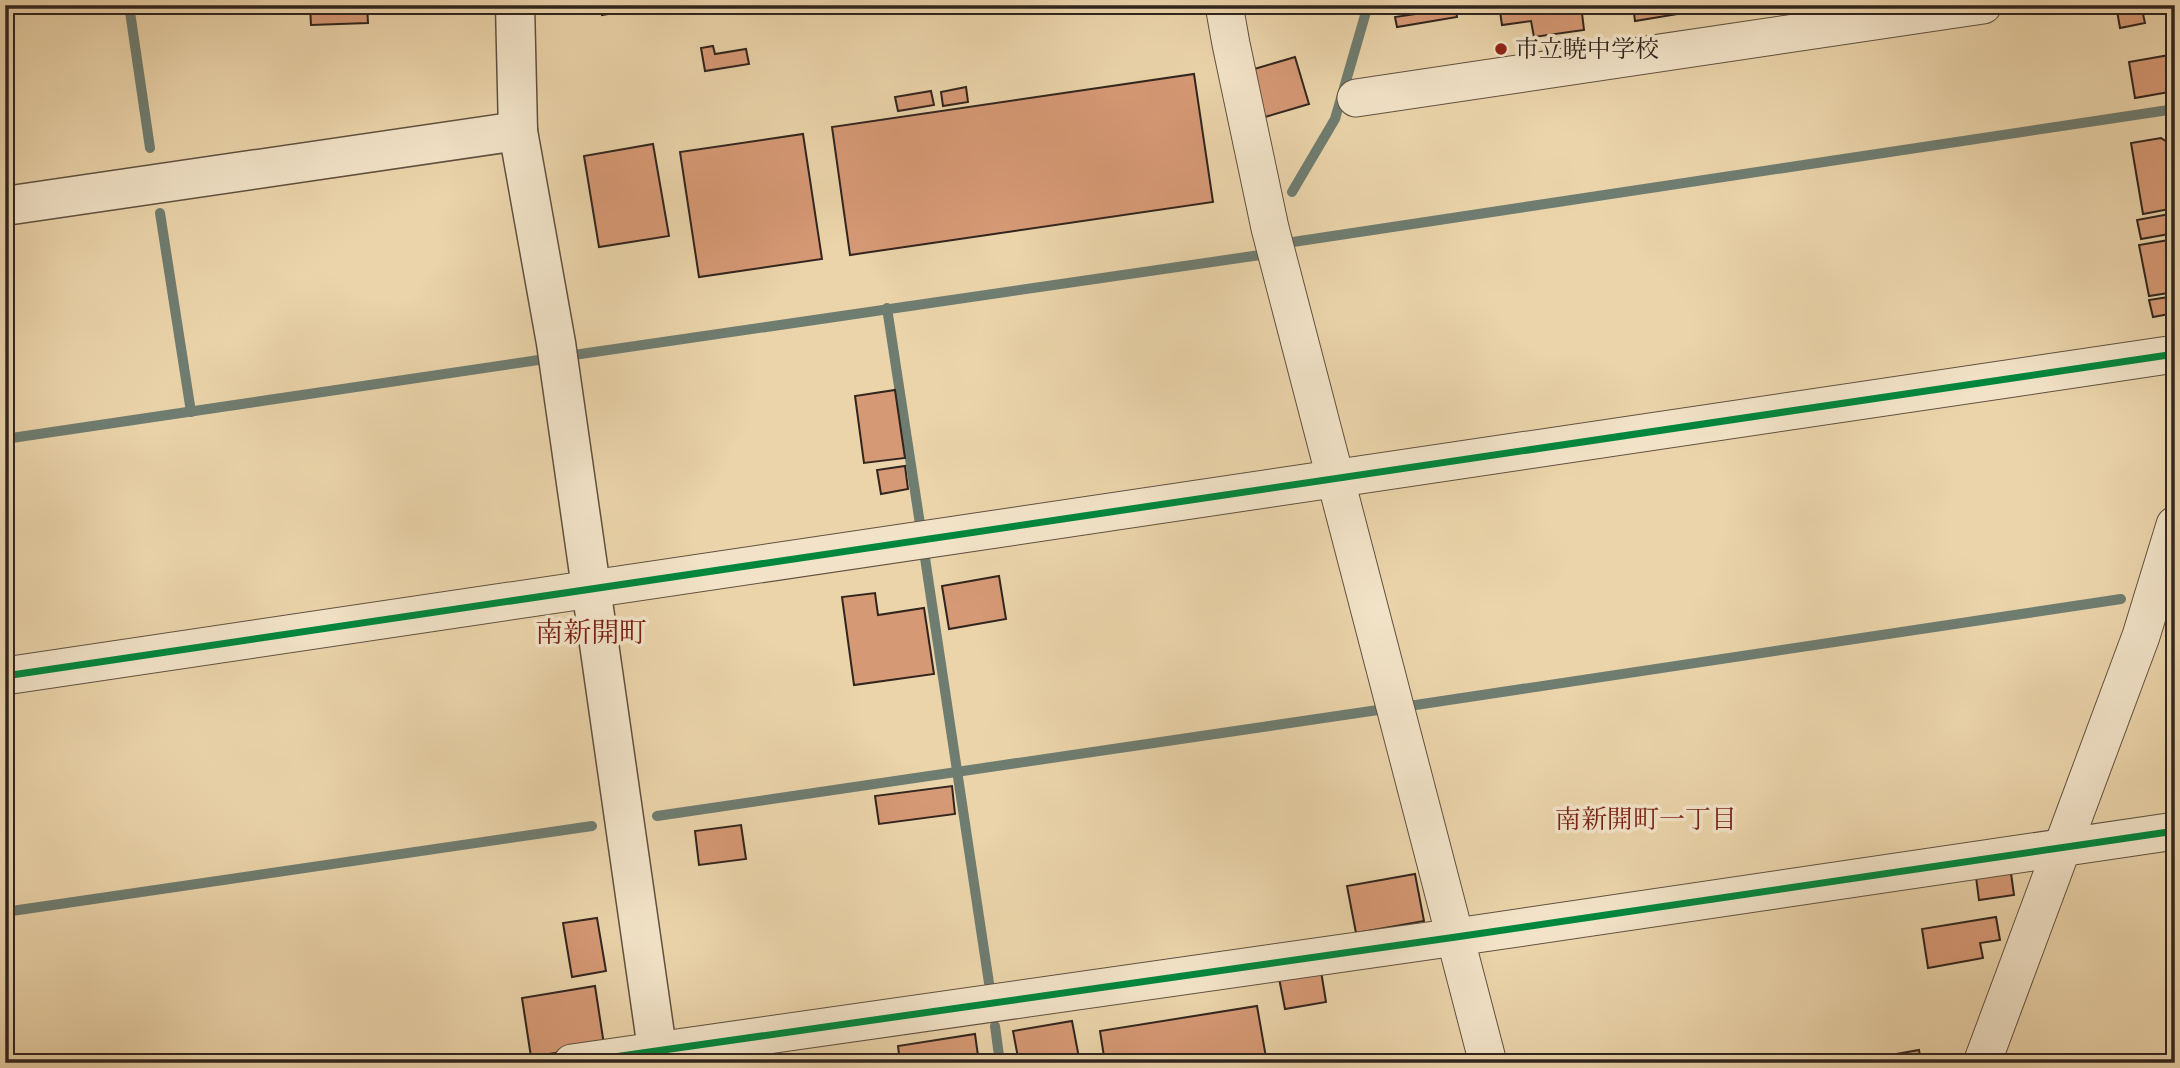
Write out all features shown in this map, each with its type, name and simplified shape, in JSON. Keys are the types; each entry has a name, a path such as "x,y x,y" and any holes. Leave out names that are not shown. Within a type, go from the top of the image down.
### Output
{"street":[{"path":"514,5 518,131 558,358 658,1056"},
{"path":"1224,5 1270,228 1488,1063"},
{"path":"1356,98 1983,5"},
{"path":"5,206 518,131"},
{"path":"5,676 592,586 2175,354"},
{"path":"1982,1063 2141,636 2175,525"},
{"path":"572,1063 658,1056 2175,831"}],"building":[{"path":"310,5 367,5 368,23 311,25"},
{"path":"600,5 635,5 636,9 602,15"},
{"path":"1499,5 1633,5 1582,13 1584,30 1534,37 1531,21 1502,25"},
{"path":"1633,5 1677,5 1678,14 1635,21"},
{"path":"2116,5 2141,5 2145,23 2120,28"},
{"path":"1456,8 1457,17 1397,27 1395,17"},
{"path":"713,46 715,54 746,49 749,64 705,71 701,48"},
{"path":"2175,54 2175,91 2135,98 2129,62"},
{"path":"1295,57 1309,104 1265,117 1251,70"},
{"path":"1194,74 1213,202 850,255 832,127"},
{"path":"966,87 968,102 943,106 941,92"},
{"path":"931,91 934,105 898,111 895,97"},
{"path":"803,134 822,259 699,277 680,152"},
{"path":"2161,138 2175,147 2175,208 2143,214 2131,143"},
{"path":"653,144 669,236 599,247 584,156"},
{"path":"2175,213 2175,233 2141,239 2137,220"},
{"path":"2175,239 2175,292 2149,296 2139,245"},
{"path":"2175,296 2175,313 2153,317 2149,300"},
{"path":"895,390 905,458 864,463 855,396"},
{"path":"905,466 908,489 881,494 877,470"},
{"path":"999,576 1006,619 949,629 942,586"},
{"path":"875,593 878,615 924,608 934,674 854,685 842,597"},
{"path":"952,786 955,814 879,824 875,796"},
{"path":"741,825 746,859 699,865 695,831"},
{"path":"2011,873 2014,895 1979,900 1976,877"},
{"path":"1415,874 1424,921 1356,933 1347,886"},
{"path":"1996,917 2000,940 1980,943 1983,958 1928,968 1922,929"},
{"path":"597,918 606,971 572,977 563,923"},
{"path":"1321,971 1326,1002 1285,1009 1279,978"},
{"path":"595,986 604,1045 531,1057 522,998"},
{"path":"1257,1006 1267,1063 1105,1063 1100,1031"},
{"path":"1072,1021 1080,1063 1019,1063 1013,1031"},
{"path":"975,1034 979,1063 900,1063 898,1046"},
{"path":"1919,1050 1921,1062 1941,1059 1942,1063 1862,1063 1862,1060"}],"waterway":[{"path":"129,5 150,148"},
{"path":"1292,192 1335,119 1368,5"},
{"path":"1293,242 2175,109"},
{"path":"160,213 191,412"},
{"path":"567,356 1260,255"},
{"path":"887,308 920,524"},
{"path":"5,439 552,358"},
{"path":"925,558 989,983"},
{"path":"1409,706 2121,599"},
{"path":"657,816 1378,710"},
{"path":"5,912 592,826"},
{"path":"995,1026 1000,1063"}],"cycle path":[{"path":"5,676 2175,354"},
{"path":"572,1063 2175,831"}],"place":[{"name":"市立暁中学校","path":"1501,49"}],"district":[{"name":"南新開町","path":"591,632"},
{"name":"南新開町一丁目","path":"1646,819"}]}
